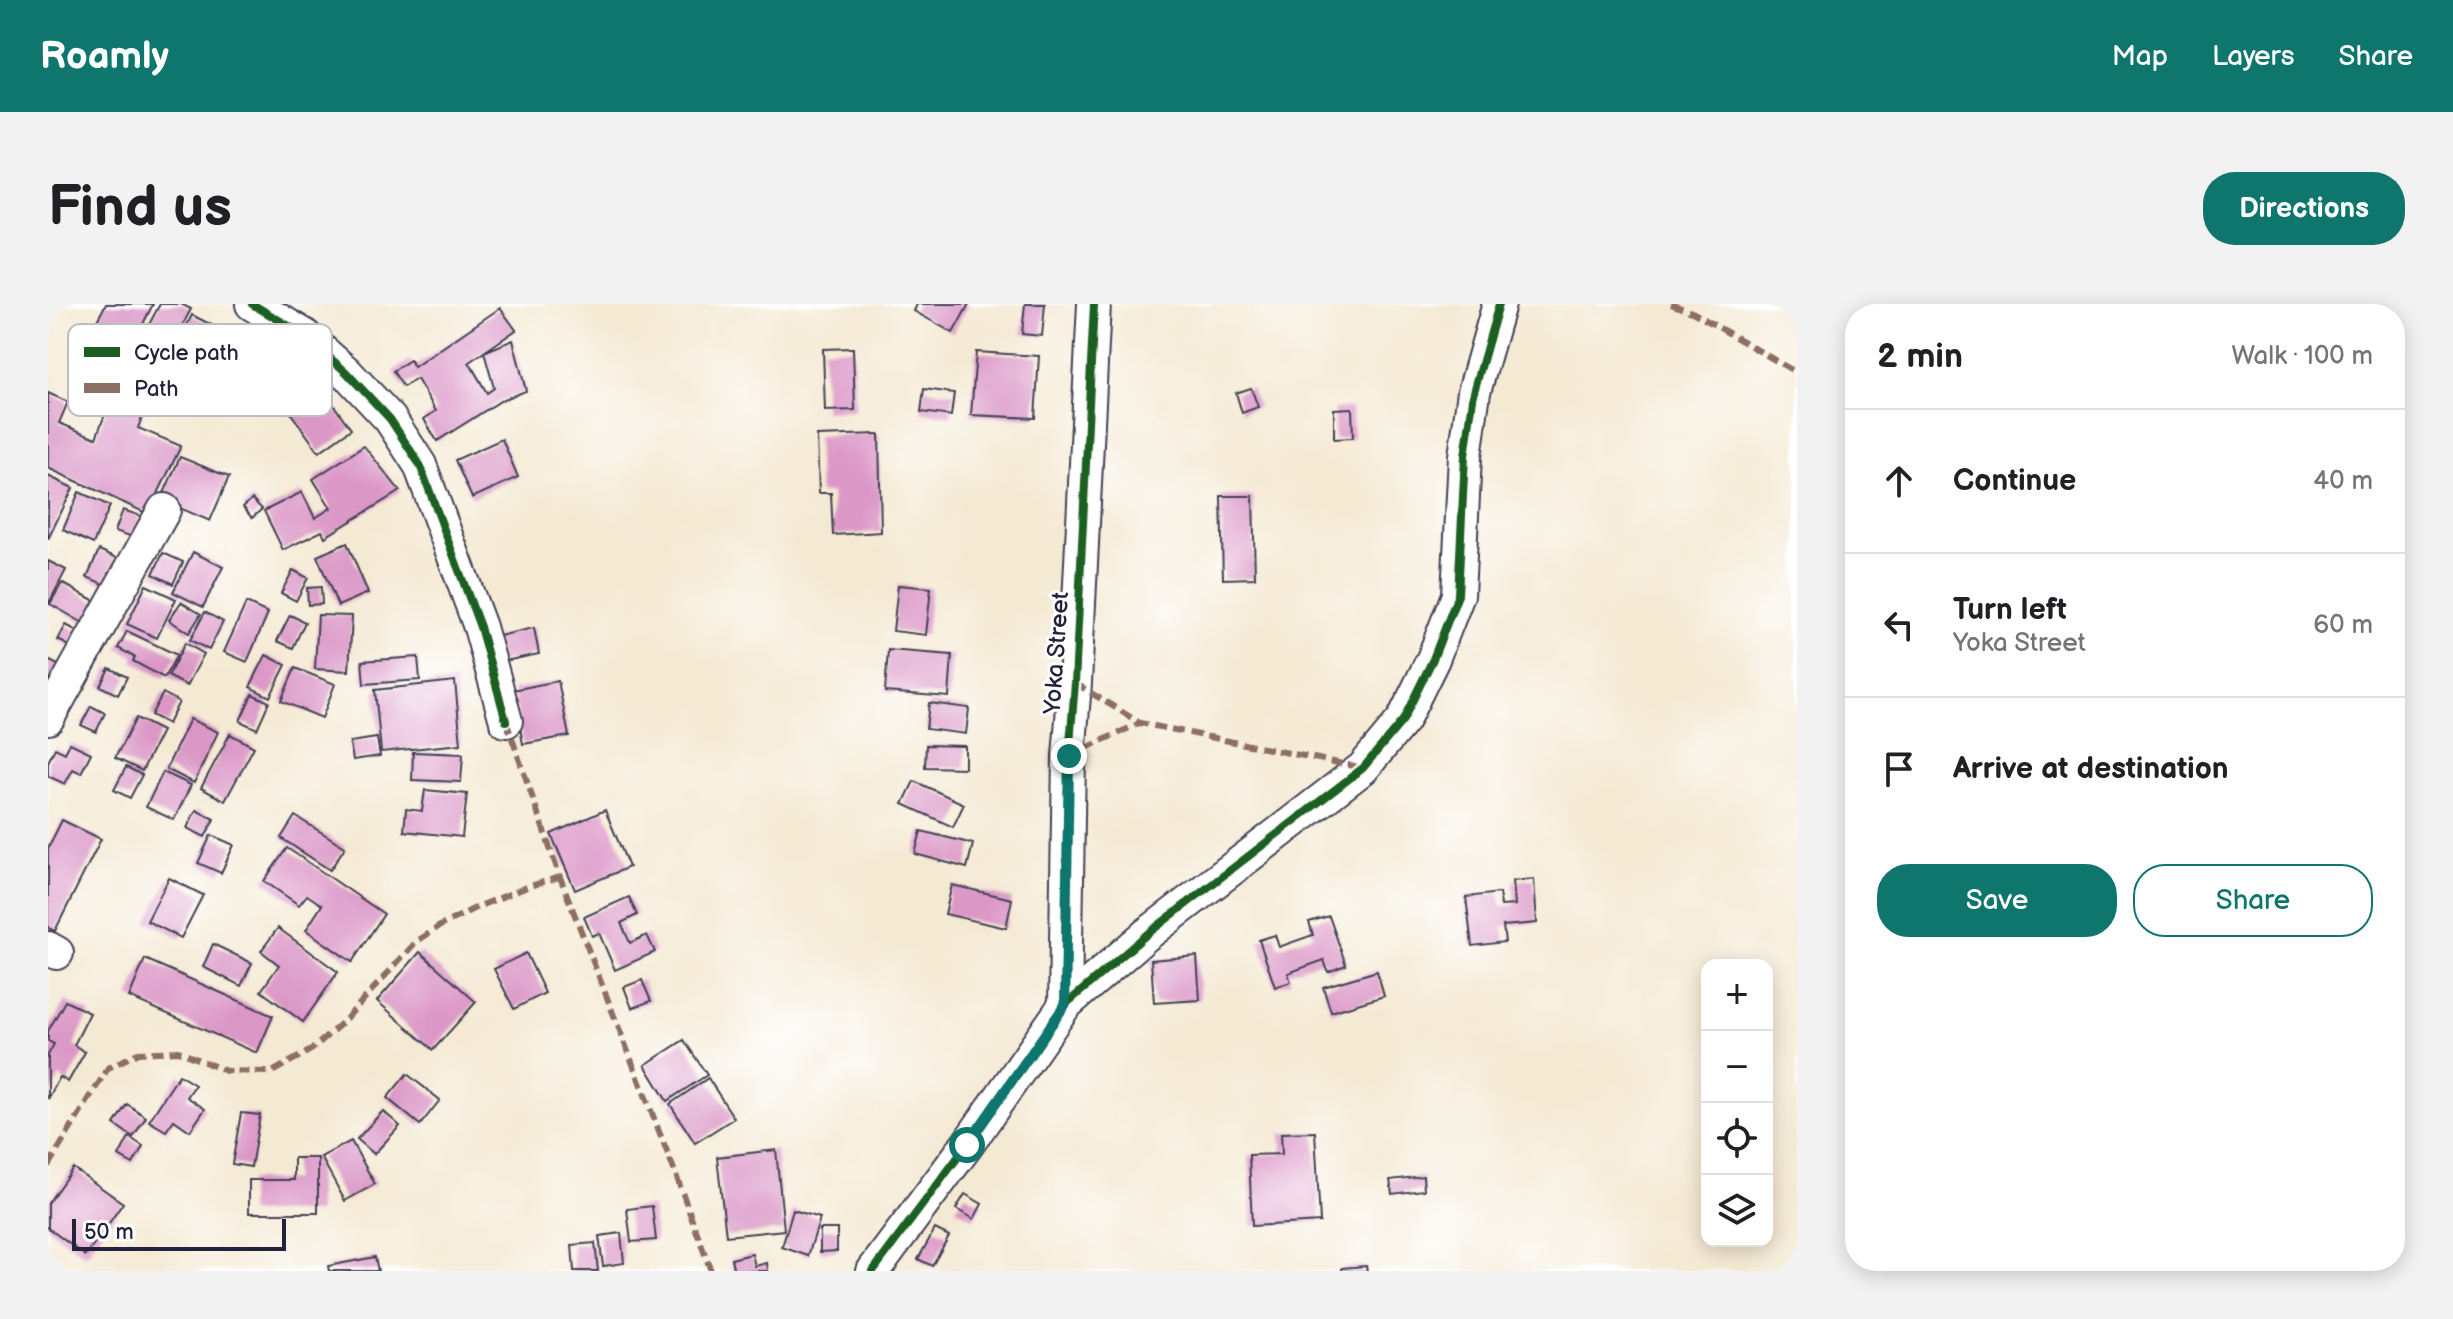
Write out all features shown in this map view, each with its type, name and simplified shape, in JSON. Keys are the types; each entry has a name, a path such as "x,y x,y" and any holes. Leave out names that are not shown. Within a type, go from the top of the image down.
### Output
{"street":[{"path":"252,304 286,324"},
{"name":"Yoka Street","path":"1065,1005 1069,756 1094,304"},
{"path":"873,1271 967,1145 1065,1005 1146,935 1363,768 1403,720 1433,659 1458,595 1465,456 1474,392 1499,304"},
{"path":"332,360 390,419 420,465 480,627 506,721"},
{"path":"48,718 164,510"}],"building":[{"path":"106,304 153,304 143,324 95,324"},
{"path":"160,304 181,304 191,309 183,324 149,324"},
{"path":"917,304 969,304 953,333 914,311"},
{"path":"1025,304 1045,304 1042,336 1022,334"},
{"path":"500,308 516,330 484,352 513,340 526,391 502,400 437,441 424,419 436,411 417,379 403,387 393,371 410,360 414,367","holes":["484,352 494,388 487,393 469,362"]},
{"path":"192,315 210,324 187,324"},
{"path":"853,348 855,410 825,411 823,349"},
{"path":"976,352 1039,356 1035,418 971,415"},
{"path":"1251,388 1258,407 1242,413 1236,393"},
{"path":"924,389 954,393 951,416 921,412"},
{"path":"48,393 68,402 59,423 96,438 104,416 142,416 138,428 181,446 148,514 48,468"},
{"path":"332,403 351,429 319,452 293,416 332,416"},
{"path":"1352,408 1353,438 1334,439 1334,409"},
{"path":"879,434 881,532 833,535 831,493 819,493 817,436"},
{"path":"502,439 518,477 472,498 455,460"},
{"path":"364,446 400,491 325,537 322,531 283,550 264,511 302,492 315,518 331,508 313,479"},
{"path":"180,457 229,477 210,521 161,500"},
{"path":"48,476 73,488 48,539"},
{"path":"79,492 110,506 93,544 63,530"},
{"path":"1221,496 1253,496 1255,578 1223,579"},
{"path":"252,499 262,509 252,518 243,507"},
{"path":"123,510 141,516 133,537 115,531"},
{"path":"347,543 368,593 338,606 317,556"},
{"path":"99,550 120,559 108,586 87,577"},
{"path":"193,552 223,567 203,607 173,592"},
{"path":"163,553 183,562 173,584 153,574"},
{"path":"48,561 66,570 48,605"},
{"path":"293,570 308,578 296,601 281,593"},
{"path":"62,583 106,607 94,629 50,604"},
{"path":"146,585 176,599 157,638 127,624"},
{"path":"898,585 931,588 926,635 893,631"},
{"path":"321,587 322,604 308,605 307,588"},
{"path":"181,602 201,614 189,633 169,620"},
{"path":"246,603 268,613 247,662 224,652"},
{"path":"205,612 223,622 209,650 190,640"},
{"path":"290,615 305,622 293,648 277,641"},
{"path":"318,615 352,616 349,671 315,669"},
{"path":"66,625 83,634 75,649 58,640"},
{"path":"534,628 539,654 500,662 495,637"},
{"path":"127,631 177,655 164,678 133,661 135,657 118,648"},
{"path":"185,643 204,654 187,686 168,676"},
{"path":"888,650 952,655 949,697 885,692"},
{"path":"266,655 286,665 270,697 250,687"},
{"path":"418,657 420,680 364,684 362,661"},
{"path":"48,660 64,668 48,686"},
{"path":"109,668 127,677 118,695 100,686"},
{"path":"295,668 335,684 322,718 281,701"},
{"path":"455,681 461,744 381,752 375,690"},
{"path":"558,681 569,736 523,744 513,690"},
{"path":"163,693 179,702 168,724 151,715"},
{"path":"252,694 269,702 257,729 240,721"},
{"path":"929,703 969,708 966,734 926,729"},
{"path":"91,706 105,713 96,732 81,725"},
{"path":"136,718 162,731 142,771 115,758"},
{"path":"190,719 218,732 194,783 166,769"},
{"path":"230,734 254,747 225,801 201,788"},
{"path":"377,738 380,756 353,760 350,742"},
{"path":"70,743 91,753 81,773 73,769 65,784 48,776 48,762 55,748 65,753"},
{"path":"926,745 965,746 965,768 925,767"},
{"path":"413,752 463,754 461,782 412,780"},
{"path":"126,767 142,775 130,798 114,790"},
{"path":"163,772 191,785 174,820 146,807"},
{"path":"914,781 964,804 953,827 903,804"},
{"path":"425,790 467,794 462,837 404,831 406,809 422,811"},
{"path":"196,810 214,819 205,837 187,828"},
{"path":"605,810 629,867 575,890 551,834"},
{"path":"295,816 345,847 330,870 281,838"},
{"path":"62,820 101,839 55,931 48,928 48,848"},
{"path":"921,831 973,844 967,868 915,854"},
{"path":"211,835 234,845 221,873 198,863"},
{"path":"287,848 384,914 352,962 306,930 322,905 307,895 299,905 264,881"},
{"path":"169,878 203,895 181,938 147,921"},
{"path":"1534,879 1537,923 1503,926 1505,942 1472,946 1466,897 1499,893 1501,906 1515,905 1513,881"},
{"path":"952,885 1012,899 1006,928 945,914"},
{"path":"629,897 637,915 621,923 630,943 647,935 655,952 615,970 599,933 592,936 584,917"},
{"path":"1329,916 1346,965 1328,972 1324,960 1288,973 1291,982 1275,987 1259,940 1275,935 1279,947 1313,935 1309,922"},
{"path":"278,928 338,972 303,1022 261,991 279,965 261,951"},
{"path":"213,944 252,963 241,986 203,967"},
{"path":"420,952 476,1002 433,1050 377,1001"},
{"path":"526,953 545,993 514,1009 494,969"},
{"path":"1197,956 1200,1000 1154,1003 1151,960"},
{"path":"145,959 273,1016 257,1053 129,997"},
{"path":"1377,971 1384,996 1331,1012 1323,987"},
{"path":"642,980 651,1001 632,1008 624,987"},
{"path":"65,1001 90,1013 74,1045 85,1052 68,1082 60,1077 48,1099 48,1055 54,1044 48,1041 48,1031"},
{"path":"684,1040 707,1075 667,1101 645,1065"},
{"path":"407,1074 440,1100 420,1125 387,1098"},
{"path":"179,1075 195,1085 187,1097 205,1109 190,1131 174,1120 166,1131 149,1121"},
{"path":"708,1078 734,1118 695,1143 670,1104"},
{"path":"127,1104 146,1117 133,1137 114,1124"},
{"path":"383,1111 400,1126 374,1154 357,1139"},
{"path":"241,1113 260,1115 251,1167 232,1164"},
{"path":"1315,1132 1320,1222 1252,1226 1249,1155 1282,1154 1281,1133"},
{"path":"129,1137 143,1146 133,1164 119,1156"},
{"path":"351,1141 375,1184 345,1201 321,1157"},
{"path":"776,1150 784,1230 726,1236 717,1157"},
{"path":"294,1158 318,1158 318,1213 249,1213 249,1180 294,1180"},
{"path":"73,1168 123,1203 86,1256 48,1228 48,1203"},
{"path":"1423,1176 1424,1190 1392,1194 1390,1180"},
{"path":"965,1194 982,1204 974,1219 956,1209"},
{"path":"652,1206 656,1240 631,1242 627,1209"},
{"path":"793,1210 820,1218 808,1256 782,1247"},
{"path":"820,1229 837,1229 837,1251 820,1252"},
{"path":"935,1229 949,1236 932,1266 918,1259"},
{"path":"621,1233 624,1263 603,1266 599,1236"},
{"path":"595,1243 598,1271 574,1271 572,1245"},
{"path":"752,1254 755,1266 767,1263 768,1271 734,1271 731,1259"},
{"path":"375,1257 378,1271 329,1271 328,1266"},
{"path":"1366,1266 1367,1271 1342,1271 1342,1268"}],"marked path":[{"path":"1671,304 1694,313 1797,373"},
{"path":"1075,683 1140,723 1363,768"},
{"path":"506,721 560,877 711,1271"},
{"path":"1069,756 1140,723"},
{"path":"48,1166 108,1068 138,1053 178,1051 226,1071 272,1072 311,1050 343,1022 416,942 477,907 560,877"}],"cycle path":[{"path":"252,304 286,324"},
{"path":"1065,1005 1069,756 1094,304"},
{"path":"873,1271 967,1145 1065,1005 1146,935 1363,768 1403,720 1433,659 1458,595 1465,456 1474,392 1499,304"},
{"path":"332,360 390,419 420,465 480,627 506,721"}],"route":[{"path":"967,1145 1065,1005 1069,756"}]}
